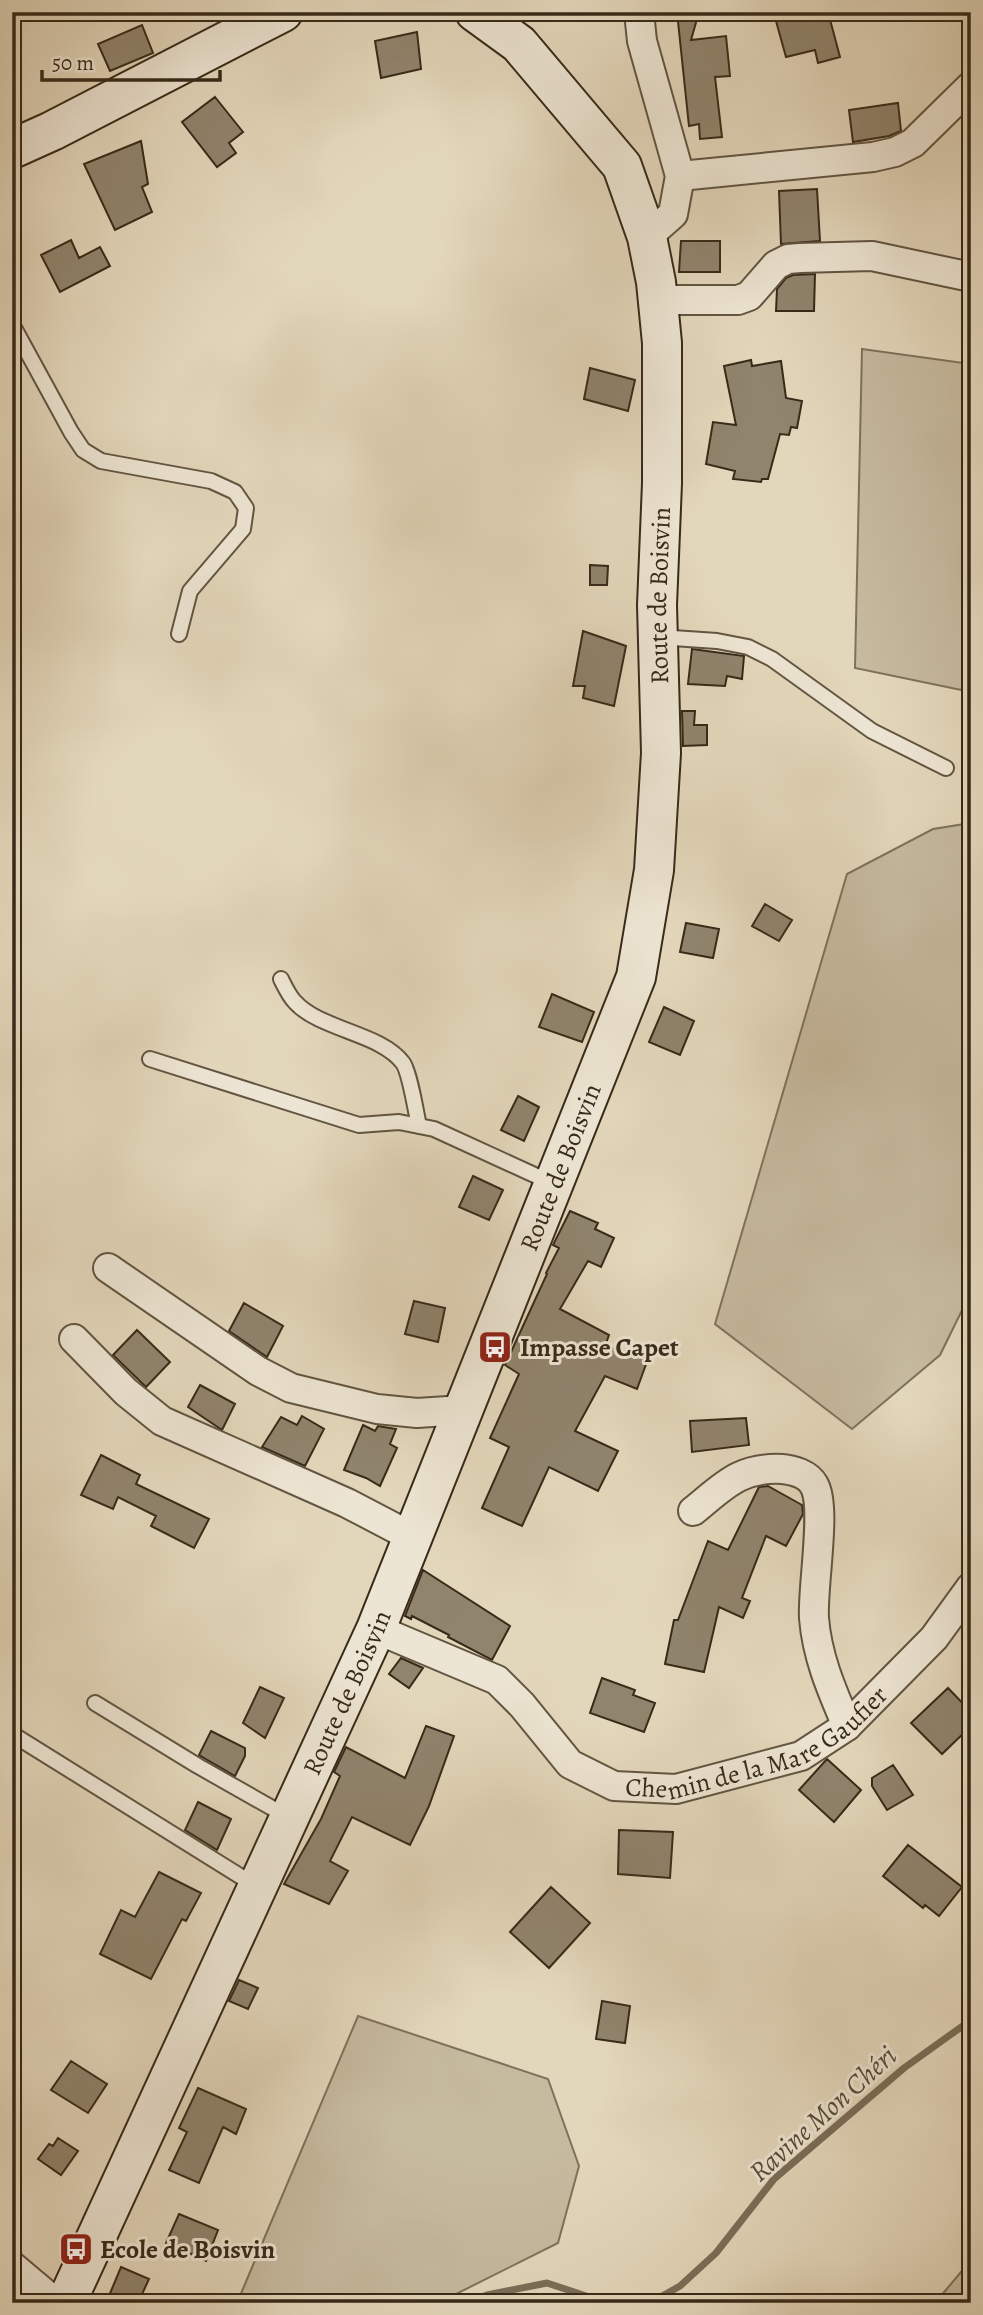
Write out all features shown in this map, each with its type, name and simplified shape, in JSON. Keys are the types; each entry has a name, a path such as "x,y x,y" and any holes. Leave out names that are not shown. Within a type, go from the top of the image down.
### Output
{"main road":[{"path":"12,149 283,12"},
{"name":"Route de Boisvin","path":"66,2303 376,1629 636,977 654,870 661,753 658,637 662,343 647,237 622,166 519,44 475,12"}],"street":[{"path":"639,12 642,41 680,176 673,214 647,237"},
{"path":"680,176 873,158 895,152 914,144 971,86"},
{"path":"657,300 738,300 749,296 776,265 788,259 800,258 872,256 971,277"},
{"path":"108,1268 258,1371 291,1388 377,1409 417,1413 463,1410"},
{"path":"74,1339 126,1392 162,1421 347,1503 412,1538"},
{"path":"693,1511 738,1475 770,1469 796,1470 814,1483 820,1504 814,1620 820,1656 847,1726"},
{"name":"Chemin de la Mare Gaufier","path":"376,1629 496,1680 522,1705 570,1764 614,1786 676,1789 801,1756 847,1726 934,1638 971,1587"},
{"path":"12,2266 55,2303"}],"lane":[{"path":"12,324 83,450 101,461 211,481 235,492 246,508 243,529 190,591 179,634"},
{"path":"658,637 717,641 748,647 772,659 872,731 946,768"},
{"path":"281,979 295,1003 310,1014 374,1043 405,1065 419,1126"},
{"path":"150,1059 359,1125 399,1122 434,1129 553,1183"},
{"path":"95,1703 289,1818"},
{"path":"12,1734 257,1887"}],"shaded area":[{"path":"862,349 971,364 971,692 855,668"},
{"path":"971,823 971,1292 940,1355 852,1429 715,1324 847,874 933,829"},
{"path":"358,2016 548,2079 579,2166 558,2243 452,2296 448,2303 237,2303"},
{"path":"971,2260 971,2303 935,2303"}],"building":[{"path":"677,12 699,12 691,40 726,36 730,76 715,77 722,137 700,139 699,124 689,126"},
{"path":"809,12 828,12 840,57 818,63 815,50 786,57 776,21"},
{"path":"142,25 153,53 110,71 98,44"},
{"path":"417,32 421,69 381,78 375,41"},
{"path":"215,97 243,132 229,143 236,153 217,167 182,122"},
{"path":"898,103 901,131 889,136 853,142 849,110"},
{"path":"141,141 148,184 142,187 152,212 115,230 84,164"},
{"path":"817,189 820,241 781,244 779,191"},
{"path":"71,240 79,258 100,247 110,266 60,292 41,255"},
{"path":"681,241 720,241 720,272 679,272"},
{"path":"815,274 814,311 776,311 777,289 786,278"},
{"path":"751,360 752,366 781,361 786,398 802,401 797,428 791,427 789,435 780,434 768,479 762,479 761,482 733,479 735,471 706,464 713,422 736,425 724,366"},
{"path":"590,368 635,380 628,411 584,399"},
{"path":"590,565 608,566 607,585 590,585"},
{"path":"583,631 626,646 614,706 583,698 585,686 573,686"},
{"path":"692,649 744,656 742,679 727,676 725,686 688,684"},
{"path":"682,711 695,711 694,725 707,725 707,745 683,746"},
{"path":"765,904 792,920 779,941 752,926"},
{"path":"686,923 719,929 713,958 680,952"},
{"path":"552,994 594,1012 582,1042 539,1027"},
{"path":"664,1007 694,1021 680,1055 649,1042"},
{"path":"518,1096 539,1107 524,1141 501,1130"},
{"path":"473,1176 503,1190 489,1220 459,1207"},
{"path":"570,1211 598,1223 595,1229 614,1238 601,1267 588,1261 560,1309 609,1335 605,1346 648,1359 637,1389 605,1376 575,1431 618,1451 598,1491 549,1467 522,1526 482,1508 509,1447 490,1438 519,1374 505,1365 559,1248 553,1245"},
{"path":"414,1301 445,1308 438,1342 405,1334"},
{"path":"244,1303 283,1326 267,1357 229,1331"},
{"path":"137,1330 170,1362 146,1387 113,1355"},
{"path":"200,1385 235,1404 222,1430 188,1407"},
{"path":"302,1416 324,1429 305,1466 262,1447 281,1417 297,1425"},
{"path":"746,1418 749,1445 692,1452 690,1421"},
{"path":"363,1425 375,1431 378,1426 396,1429 390,1444 397,1448 380,1486 344,1470"},
{"path":"101,1455 140,1475 136,1484 209,1519 194,1548 151,1526 156,1516 118,1497 113,1509 81,1495"},
{"path":"768,1486 802,1505 803,1514 786,1546 766,1536 742,1598 750,1601 743,1618 719,1607 704,1672 665,1664 674,1620 678,1620 708,1541 728,1550 759,1487"},
{"path":"423,1570 510,1626 492,1660 412,1616 411,1619 405,1616"},
{"path":"401,1658 423,1668 409,1688 389,1674"},
{"path":"602,1678 635,1690 633,1695 655,1703 644,1732 590,1713"},
{"path":"260,1687 284,1698 265,1738 243,1723"},
{"path":"948,1688 971,1712 971,1726 942,1754 911,1723"},
{"path":"426,1726 454,1736 429,1806 410,1845 352,1817 330,1861 348,1871 329,1904 284,1884 321,1819 340,1776 334,1772 346,1747 405,1778"},
{"path":"211,1731 245,1748 245,1756 235,1776 199,1755"},
{"path":"827,1759 861,1790 834,1822 799,1790"},
{"path":"893,1765 913,1795 887,1810 872,1786 872,1778"},
{"path":"198,1802 231,1819 217,1850 185,1830"},
{"path":"619,1830 673,1832 670,1878 618,1874"},
{"path":"908,1845 962,1887 939,1916 925,1905 923,1908 883,1876"},
{"path":"159,1872 201,1893 186,1921 182,1919 151,1979 100,1954 121,1910 135,1917"},
{"path":"551,1887 590,1923 549,1968 510,1932"},
{"path":"239,1980 258,1988 248,2009 229,2001"},
{"path":"602,2001 630,2006 625,2043 596,2039"},
{"path":"71,2061 107,2084 88,2113 51,2090"},
{"path":"198,2088 246,2109 236,2134 223,2127 199,2183 169,2170 187,2132 179,2128"},
{"path":"58,2138 78,2151 61,2175 38,2159 49,2144 53,2146"},
{"path":"179,2214 218,2230 206,2261 166,2243"},
{"path":"121,2267 149,2279 138,2303 106,2303"}],"waterway":[{"name":"Ravine Mon Chéri","path":"650,2303 680,2286 716,2253 774,2179 904,2068 971,2020"},
{"name":"Ravine Mon Chéri","path":"470,2303 487,2295 547,2283 607,2303"}],"place":[{"name":"Impasse Capet","path":"495,1347"},
{"name":"Ecole de Boisvin","path":"76,2249"}]}
